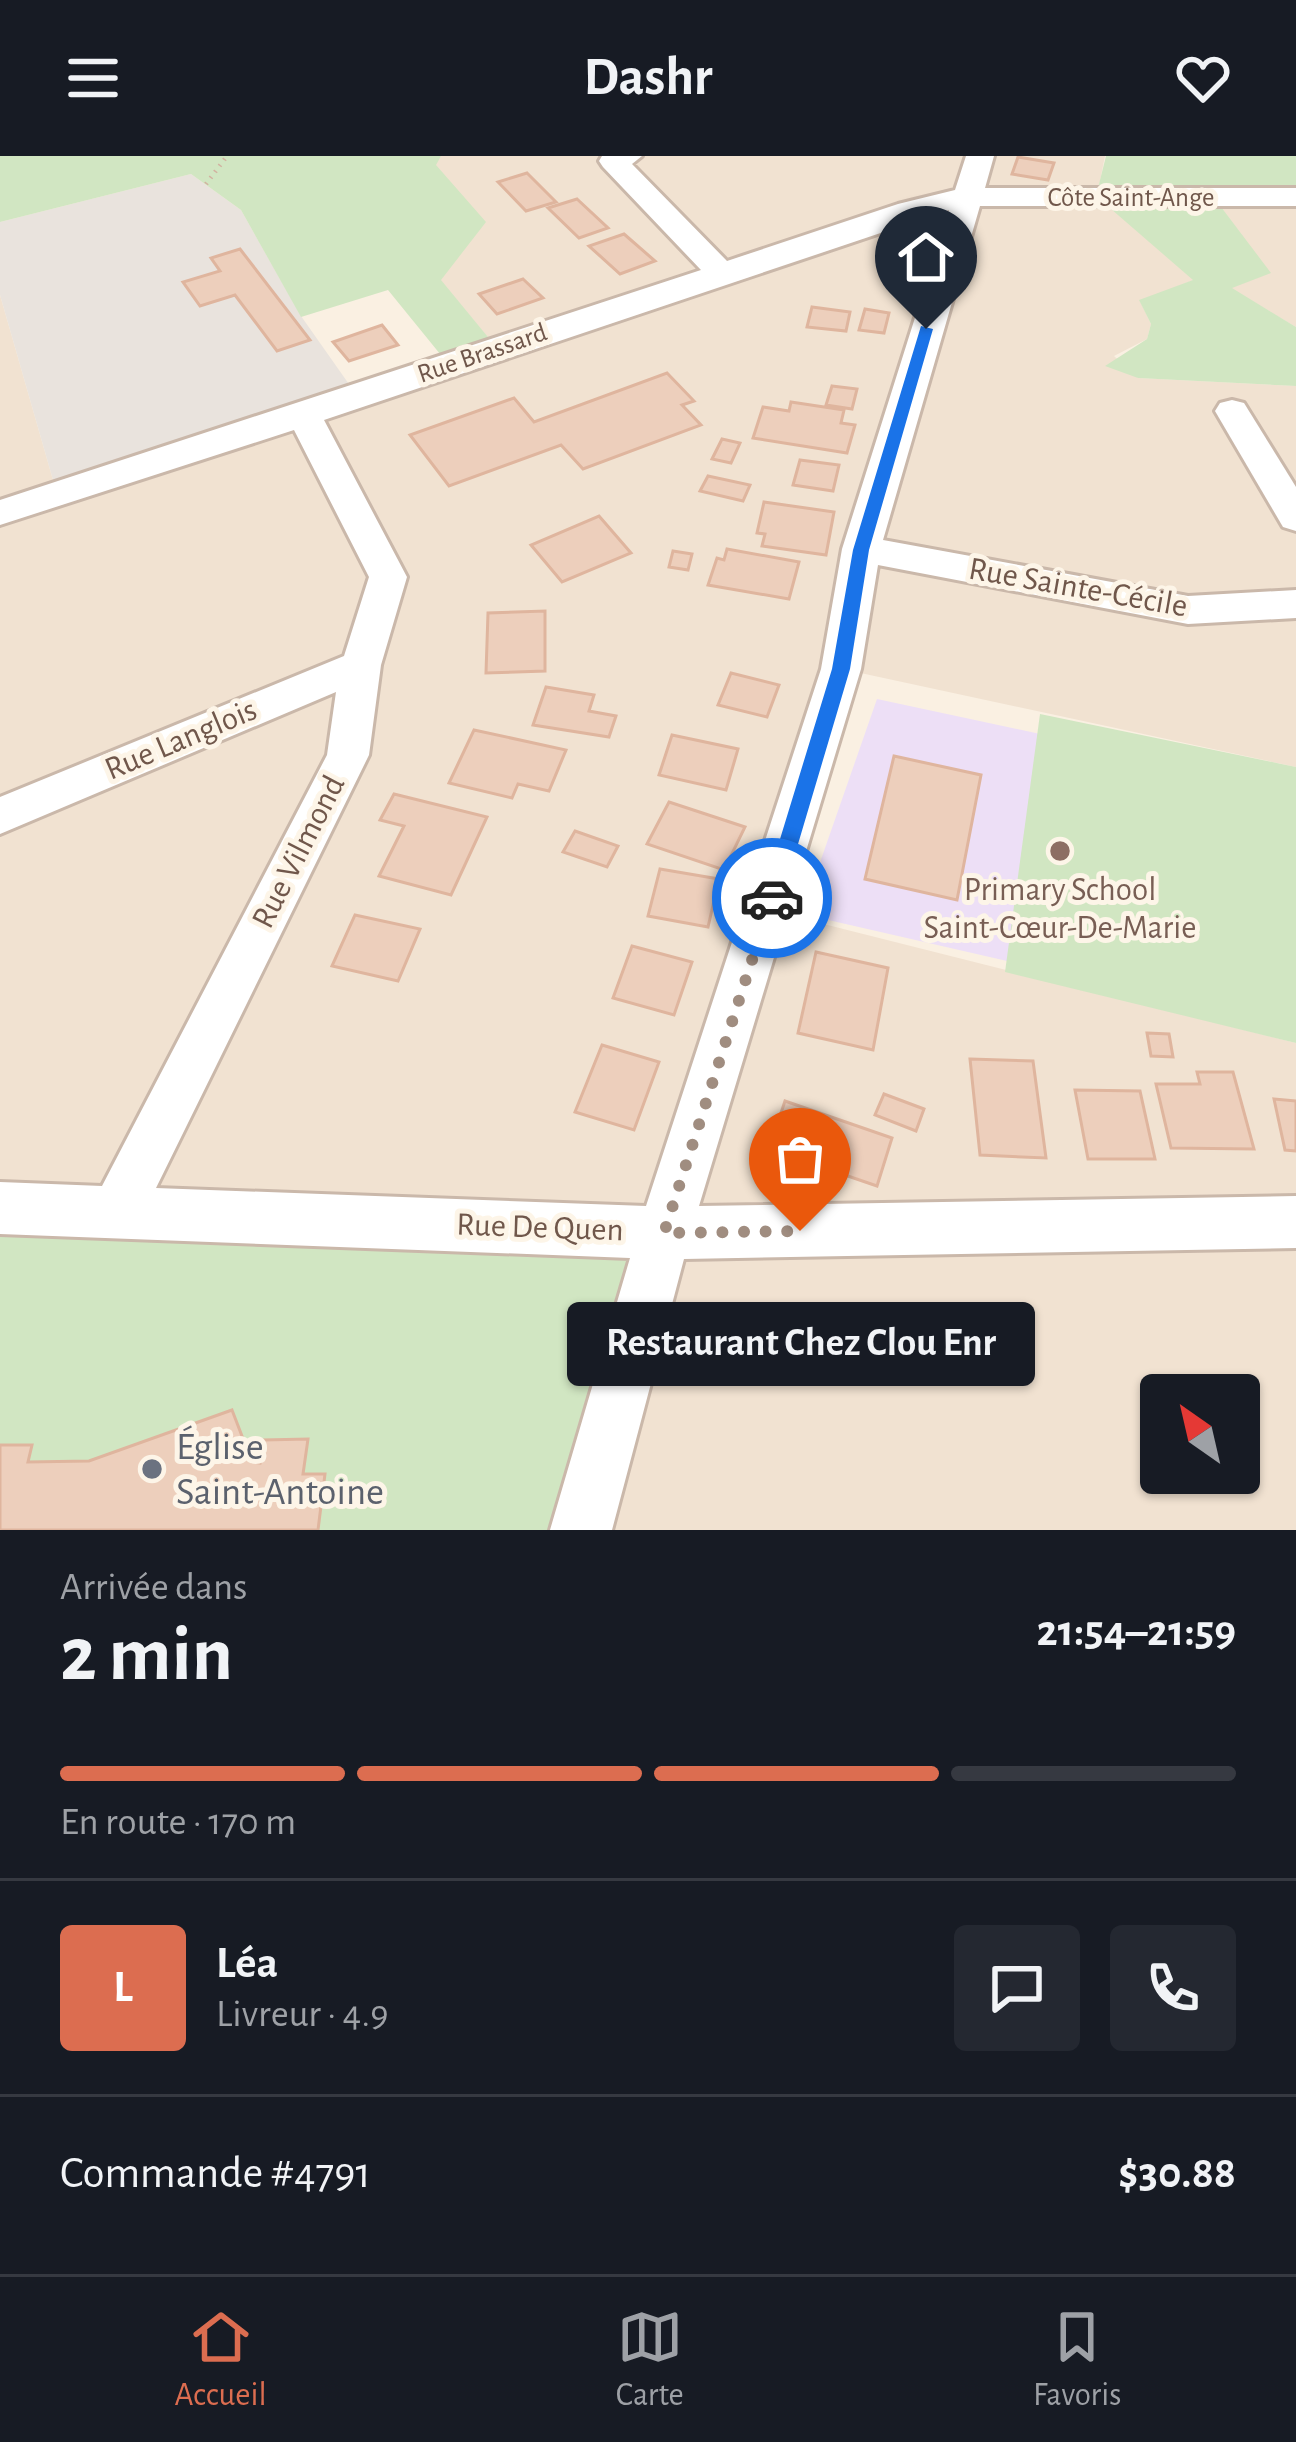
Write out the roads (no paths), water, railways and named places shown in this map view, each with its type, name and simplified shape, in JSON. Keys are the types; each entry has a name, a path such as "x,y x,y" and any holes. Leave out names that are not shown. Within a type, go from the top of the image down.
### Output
{"street":[{"path":"628,156 613,161 718,271"},
{"path":"581,1530 664,1233 841,669 861,550 972,176"},
{"name":"Rue Brassard","path":"0,513 304,416 909,209 972,176"},
{"name":"Côte Saint-Ange","path":"972,176 1296,197"},
{"path":"1232,412 1296,518"},
{"name":"Rue Vilmond","path":"118,1209 348,755 361,665 388,577 304,416"},
{"name":"Rue Sainte-Cécile","path":"861,550 1189,610 1296,604"},
{"name":"Rue Langlois","path":"0,816 361,665"},
{"name":"Rue De Quen","path":"0,1208 664,1233 1296,1222"}],"place":[{"name":"Primary School Saint-Cœur-De-Marie","path":"1060,851"},
{"name":"Restaurant Chez Clou Enr","path":"800,1231"},
{"name":"Église Saint-Antoine","path":"152,1469"}]}
